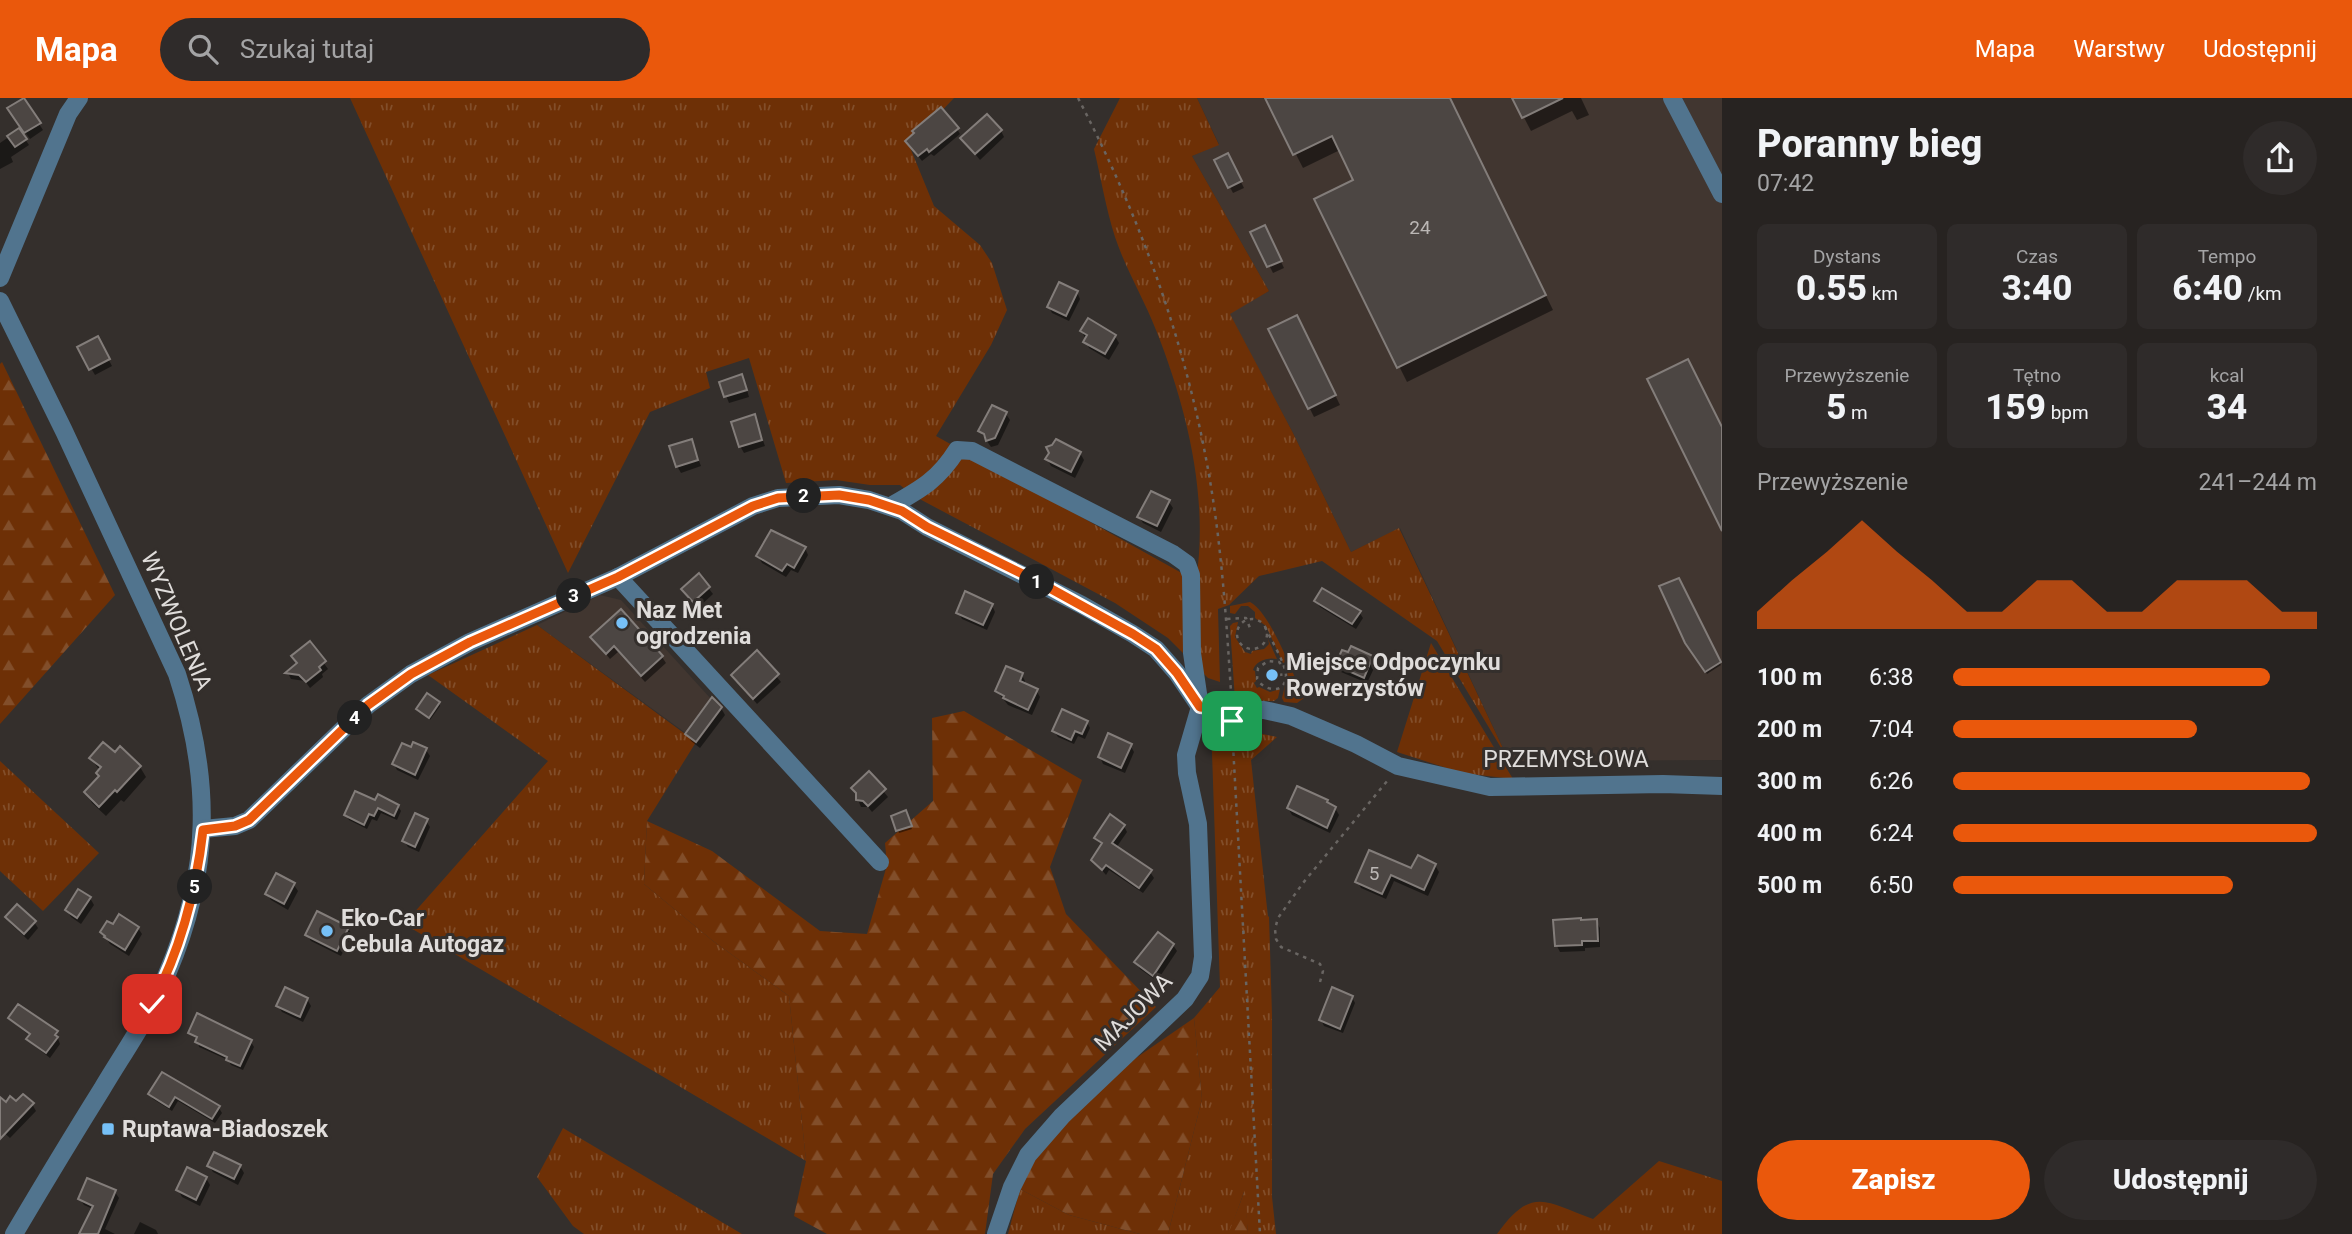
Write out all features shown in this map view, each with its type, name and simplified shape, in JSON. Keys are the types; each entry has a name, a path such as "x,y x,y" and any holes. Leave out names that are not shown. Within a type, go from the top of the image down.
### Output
{"street":[{"path":"0,278 68,114 79,98"},
{"path":"1672,98 1722,194"},
{"name":"WYZWOLENIA","path":"0,301 177,674 189,710 199,762 203,830 192,904 167,976 121,1058 14,1234"},
{"path":"891,506 934,481 957,450 972,451 1187,564 1191,575 1192,653 1200,707"},
{"path":"203,830 235,826 249,820 368,705 411,674 470,642 618,577 741,511 778,498 839,495 891,506 1133,634 1156,649 1177,673 1200,707"},
{"path":"618,577 880,862"},
{"name":"PRZEMYSŁOWA","path":"1200,707 1264,710 1291,716 1356,744 1398,766 1490,787 1663,784 1722,786"},
{"name":"MAJOWA","path":"996,1234 1012,1187 1028,1155 1062,1116 1185,999 1200,976 1204,935 1198,824 1186,755 1200,707"}],"path":[{"path":"1078,98 1137,224 1178,341 1210,479 1227,619 1260,1234"},
{"path":"1227,619 1257,620 1265,627 1284,668 1286,674 1282,685 1272,690 1261,686 1256,676 1258,667 1268,660 1279,662 1284,668"},
{"path":"1247,620 1250,628"},
{"path":"1247,620 1239,627 1237,638 1247,648 1257,648 1266,638 1265,627"},
{"path":"1254,641 1257,648"},
{"path":"1279,675 1286,674"},
{"path":"1256,676 1264,676"},
{"path":"1320,982 1323,971 1321,964 1281,947 1276,939 1278,918 1310,873 1369,805 1398,766"}],"shaded area":[{"path":"1197,98 1722,98 1722,760 1509,761 1400,528 1351,552 1293,433 1229,313 1269,291 1192,156 1219,144"},
{"path":"600,595 621,600 721,710 698,742 537,625"}],"green space":[{"path":"350,98 954,98 909,145 934,206 980,245 992,263 1007,310 991,345 936,436 1196,581 1200,518 1186,422 1156,330 1115,237 1094,149 1120,98 1197,98 1219,145 1192,156 1269,291 1230,314 1293,433 1351,552 1399,528 1509,761 1437,641 1322,561 1259,576 1229,605 1218,609 1220,682 1208,678 1168,638 1115,603 914,496 900,485 870,485 836,480 786,483 749,358 706,372 710,388 650,412 568,573"},
{"path":"2,362 115,595 0,724 0,364"},
{"path":"1250,602 1266,618 1281,646 1304,698 1297,703 1284,702 1282,698 1285,685 1288,686 1290,680 1287,669 1289,667 1286,662 1283,663 1266,626 1255,618 1255,612 1248,606 1241,606 1235,614 1230,613 1230,606"},
{"path":"1238,622 1235,637 1245,652 1251,654 1252,651 1264,649 1269,644 1268,639 1277,659 1266,659 1257,664 1253,670 1256,681 1254,683 1257,688 1270,692 1280,689 1278,698 1274,701 1235,700 1230,626"},
{"path":"537,625 696,742 647,821 644,884 713,941 789,996 806,1161 404,924 548,761 428,675"},
{"path":"1431,643 1513,779 1462,773 1397,752"},
{"path":"964,711 1082,780 1050,867 1066,914 1156,1007 1025,1129 993,1174 985,1234 827,1234 794,1216 806,1161 789,996 713,941 644,884 647,821 712,851 820,931 867,934 887,865 885,843 933,801 932,718"},
{"path":"1211,723 1277,737 1251,760 1269,916 1272,1197 1276,1234 1248,1234 1244,1192 1229,1234 1168,1234 1202,1099 1194,1018 1220,987"},
{"path":"0,761 99,853 43,911 0,871"},
{"path":"1194,1018 1202,1099 1168,1234 1140,1234 1069,1215 1020,1189 1026,1165 1107,1078"},
{"path":"563,1128 742,1234 584,1234 573,1226 537,1177"},
{"path":"1659,1161 1722,1181 1722,1234 1497,1234 1509,1219 1530,1203 1551,1203 1593,1219"},
{"path":"1020,1189 1069,1215 1140,1234 1008,1234"},
{"path":"1245,1190 1248,1234 1229,1234 1229,1232"}],"building":[{"path":"24,98 41,123 24,133 7,108"},
{"path":"1265,98 1450,98 1546,295 1397,368 1314,199 1353,180 1332,136 1293,155"},
{"path":"1512,98 1563,98 1522,118"},
{"path":"941,107 959,128 929,152 927,149 918,156 905,141 914,133 912,131"},
{"path":"987,114 1002,130 975,154 960,138"},
{"path":"19,128 27,139 15,147 7,136"},
{"path":"1228,153 1242,181 1228,188 1214,160"},
{"path":"1265,225 1282,261 1267,267 1250,232"},
{"path":"1059,282 1078,291 1066,316 1047,307"},
{"path":"1297,315 1336,395 1308,409 1268,329"},
{"path":"1088,318 1116,335 1105,354 1083,342 1087,335 1080,331"},
{"path":"98,336 110,359 89,370 77,347"},
{"path":"1688,359 1722,427 1722,531 1647,379"},
{"path":"742,374 747,390 724,397 719,382"},
{"path":"992,405 1007,412 995,438 986,441 984,434 978,431"},
{"path":"755,414 762,440 739,447 731,422"},
{"path":"692,439 698,460 676,467 669,446"},
{"path":"1056,439 1081,452 1071,472 1045,459 1049,453 1046,447 1052,445"},
{"path":"1151,491 1170,500 1157,526 1137,517"},
{"path":"771,530 806,547 794,568 787,564 782,571 756,556"},
{"path":"699,573 710,587 693,602 681,589"},
{"path":"1679,578 1721,662 1705,672 1685,643 1659,586"},
{"path":"1322,588 1361,611 1352,624 1314,601"},
{"path":"965,591 993,604 983,625 956,613"},
{"path":"621,609 663,656 641,676 614,646 606,654 590,637"},
{"path":"310,641 326,661 319,667 321,670 306,682 299,675 285,673 297,663 291,656"},
{"path":"1351,646 1373,656 1364,678 1335,665 1342,650 1348,652"},
{"path":"757,650 779,674 753,699 731,675"},
{"path":"1006,666 1023,673 1020,681 1038,689 1028,710 995,691"},
{"path":"427,693 440,702 429,718 416,709"},
{"path":"712,697 722,707 696,742 685,734"},
{"path":"1062,709 1088,721 1082,734 1075,731 1071,740 1052,731"},
{"path":"1108,733 1132,744 1121,768 1098,757"},
{"path":"103,742 115,752 120,746 141,766 99,807 84,792 99,776 96,773 101,767 89,758"},
{"path":"413,742 427,748 415,775 392,764 402,743 411,747"},
{"path":"869,771 886,789 868,806 863,801 856,800 856,793 851,788"},
{"path":"1297,786 1328,800 1327,802 1336,807 1327,828 1287,808"},
{"path":"355,791 375,800 378,794 399,805 394,816 378,808 374,816 369,814 364,825 344,815"},
{"path":"906,810 912,826 896,831 891,816"},
{"path":"415,813 428,819 415,847 402,841"},
{"path":"1110,814 1125,825 1112,843 1152,870 1139,888 1106,865 1102,870 1091,860 1102,843 1094,838"},
{"path":"1369,850 1411,868 1418,855 1436,864 1424,890 1391,875 1382,894 1355,882"},
{"path":"276,873 295,883 284,904 265,894"},
{"path":"78,889 91,897 77,918 65,910"},
{"path":"17,904 36,921 24,934 5,917"},
{"name":"Eko-Car Cebula Autogaz","path":"317,911 349,927 337,951 305,935"},
{"path":"119,914 139,927 125,950 100,932 107,921 113,924"},
{"path":"1597,919 1598,941 1582,941 1582,945 1555,946 1553,920"},
{"path":"1158,932 1174,944 1153,976 1134,962"},
{"path":"285,987 308,998 300,1017 276,1006"},
{"path":"1332,987 1353,996 1340,1029 1319,1020"},
{"path":"18,1004 58,1031 55,1035 58,1037 46,1053 26,1039 30,1034 8,1018"},
{"path":"197,1013 252,1040 240,1066 195,1042 197,1037 188,1033"},
{"path":"162,1072 220,1106 212,1119 175,1097 169,1107 148,1094"},
{"path":"23,1094 34,1103 0,1139 0,1097 6,1102 10,1096 16,1101"},
{"path":"214,1152 241,1165 234,1179 207,1166"},
{"path":"187,1167 207,1177 196,1200 176,1190"},
{"path":"87,1178 116,1190 98,1234 79,1234 93,1206 78,1199"}],"place":[{"name":"Naz Met ogrodzenia","path":"622,623"},
{"name":"Miejsce Odpoczynku Rowerzystów","path":"1272,675"},
{"name":"Eko-Car Cebula Autogaz","path":"327,931"},
{"name":"Ruptawa-Biadoszek","path":"108,1129"}],"route":[{"path":"152,1004 167,976 192,904 203,830 235,826 249,820 368,705 411,674 470,642 618,577 729,517 778,498 839,495 869,500 902,511 927,527 1035,580 1133,634 1156,649 1177,673 1200,707 1232,710 1232,721"}]}
